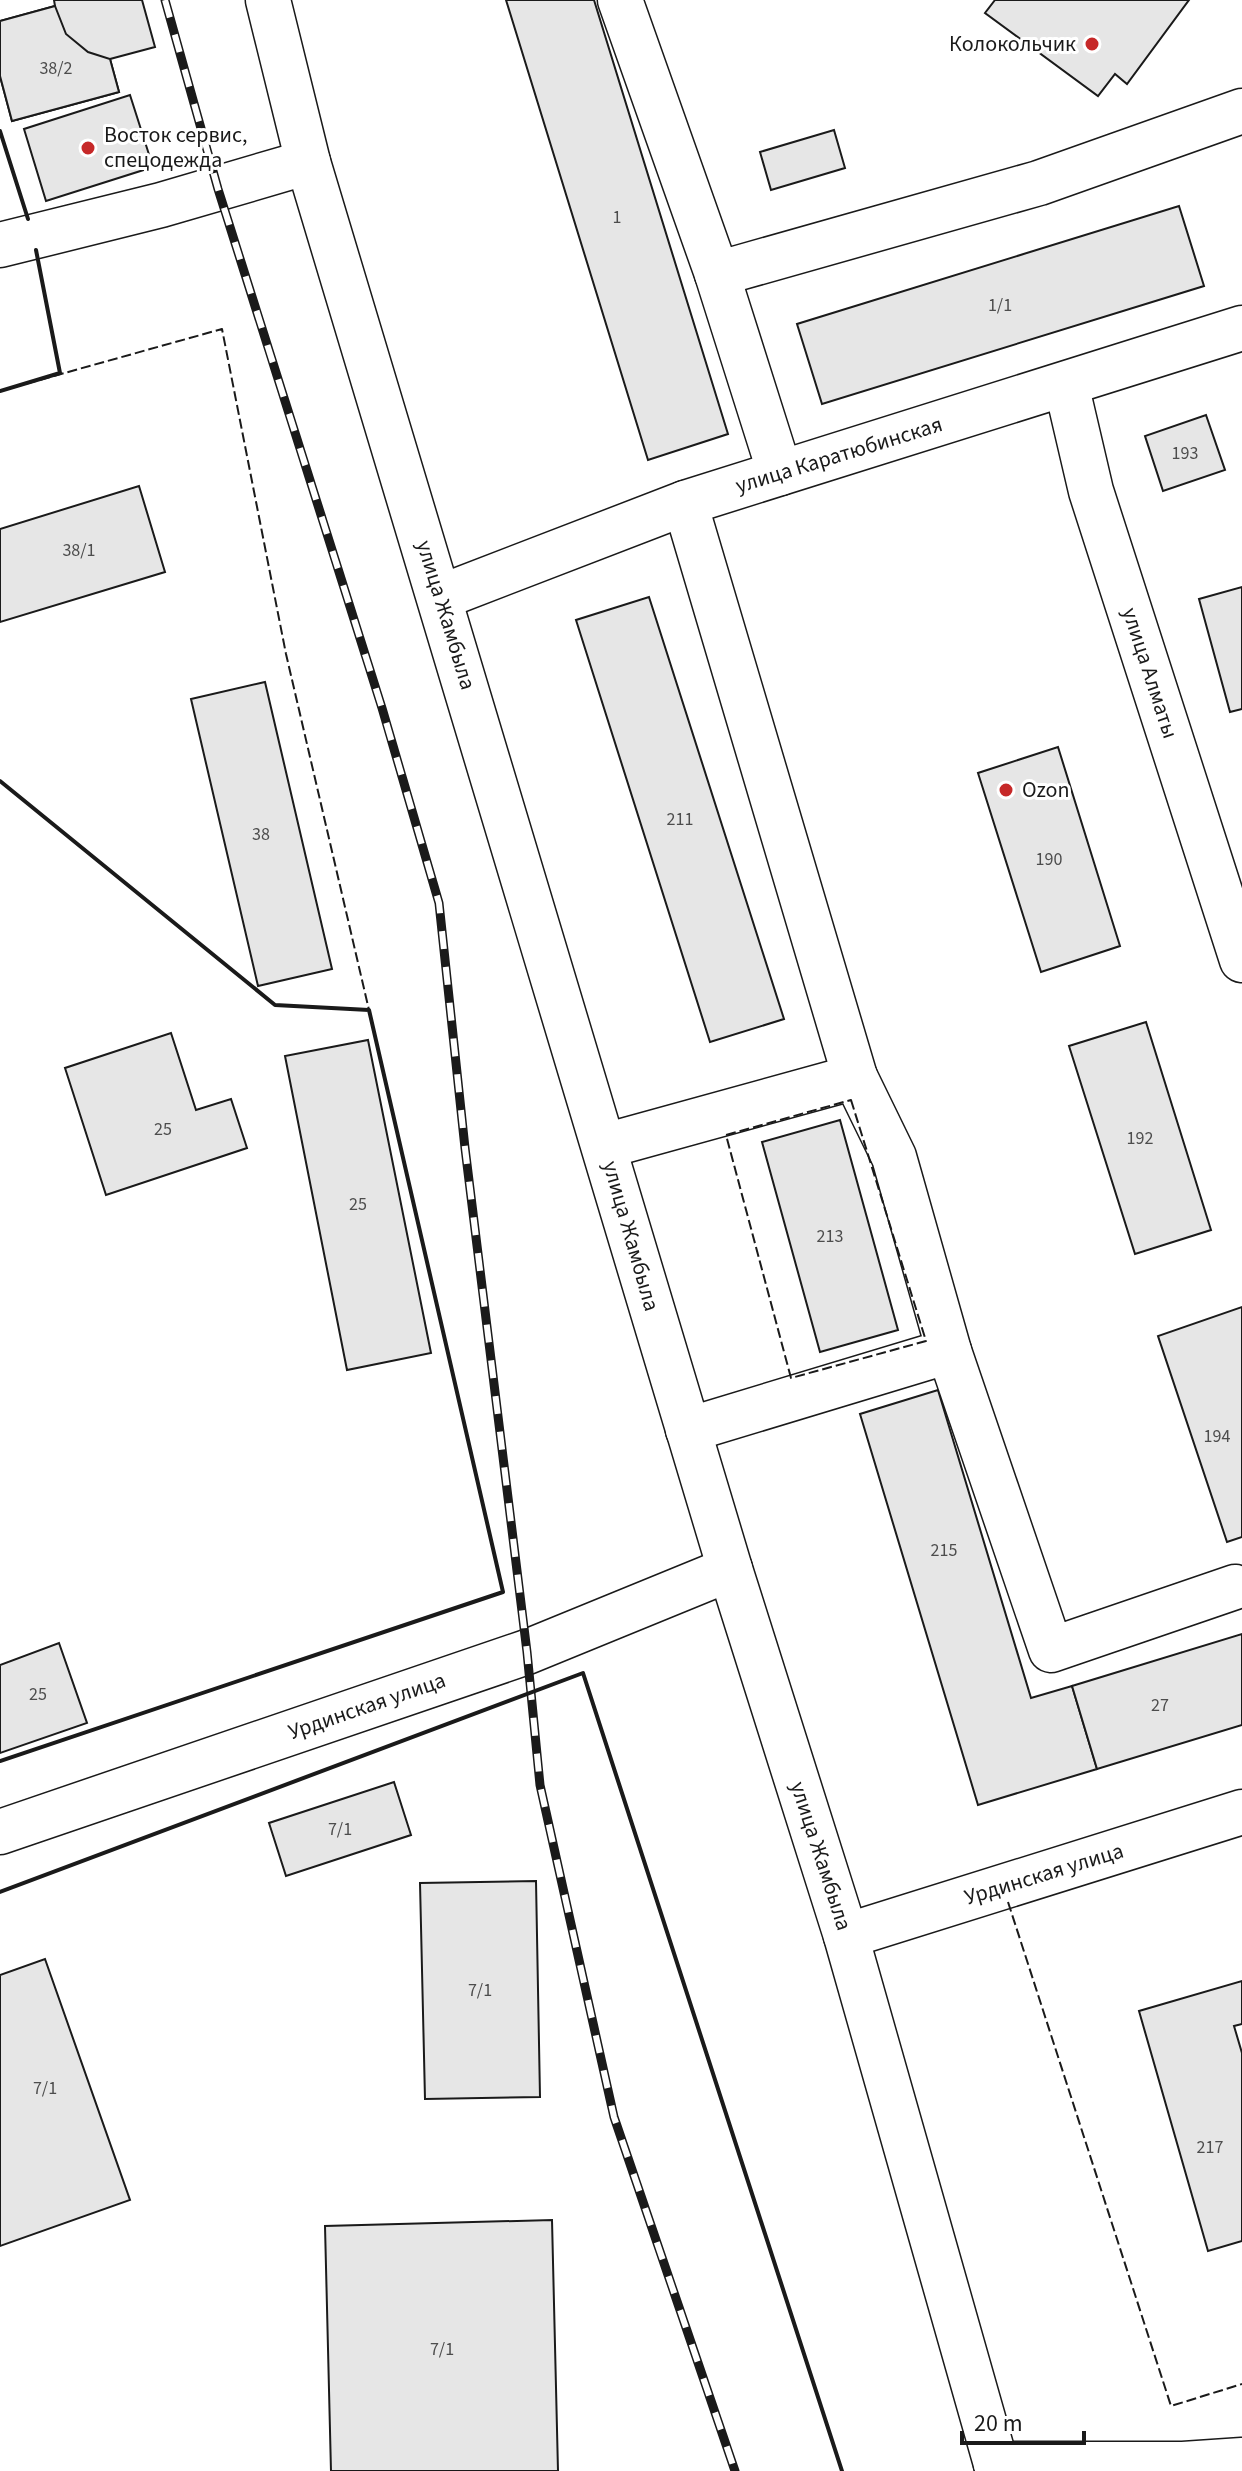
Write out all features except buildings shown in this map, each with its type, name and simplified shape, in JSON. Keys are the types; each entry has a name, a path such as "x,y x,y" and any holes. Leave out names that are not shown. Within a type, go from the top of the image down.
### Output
{"street":[{"name":"улица Жамбыла","path":"268,0 308,162 441,597 730,1569 846,1936 997,2468"},
{"path":"620,0 717,274 780,473"},
{"path":"717,274 1039,183 1242,111"},
{"path":"0,245 161,205 308,162"},
{"name":"улица Каратюбинская","path":"441,597 685,503 1242,328"},
{"name":"улица Алматы","path":"1066,384 1091,491 1242,960"},
{"path":"685,503 855,1077 894,1157 949,1351 1051,1650 1235,1587"},
{"path":"605,1146 855,1077"},
{"path":"688,1430 949,1351"},
{"name":"Урдинская улица","path":"0,1832 527,1652 730,1569"},
{"name":"Урдинская улица","path":"846,1936 1242,1812"},
{"path":"997,2468 1242,2460"}],"railway":[{"path":"165,0 218,189 382,708 439,903 540,1785 614,2117 735,2471"}],"fence":[{"path":"0,391 222,329 286,654 369,1010 275,1005 0,781"},
{"path":"851,1100 926,1341 791,1378 726,1135 851,1100"},
{"path":"1008,1902 1171,2406 1242,2384"}],"wall":[{"path":"0,131 28,219"},
{"path":"0,391 60,373 36,250"},
{"path":"0,781 275,1005 369,1010 503,1592 0,1761"},
{"path":"0,1892 583,1673 842,2471"}],"place":[{"name":"Колокольчик","path":"1092,44"},
{"name":"Восток сервис, спецодежда","path":"88,148"},
{"name":"Ozon","path":"1006,790"}]}
